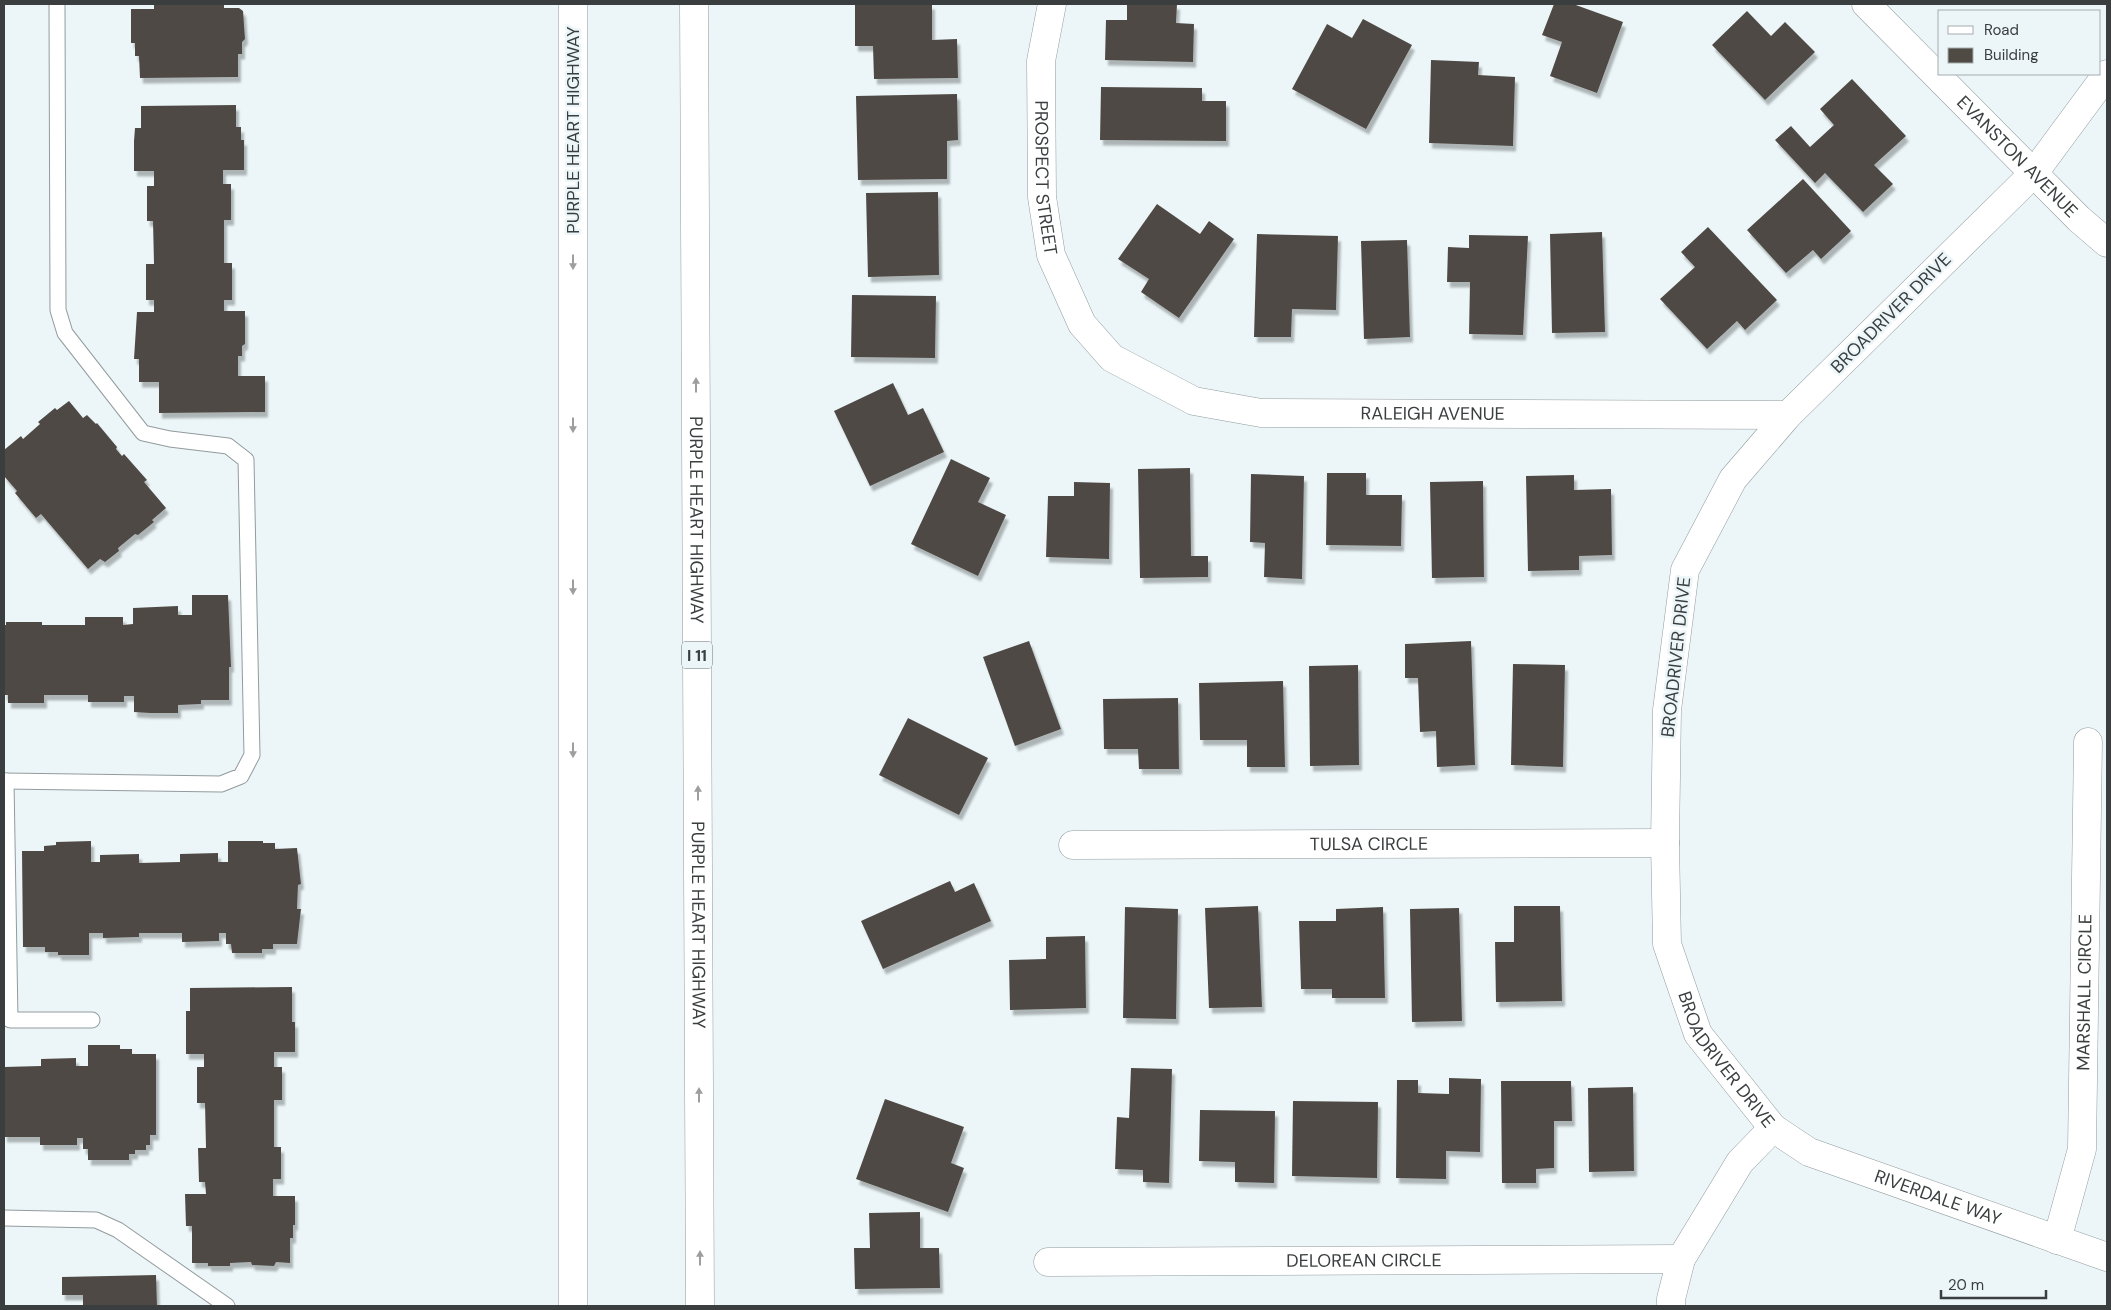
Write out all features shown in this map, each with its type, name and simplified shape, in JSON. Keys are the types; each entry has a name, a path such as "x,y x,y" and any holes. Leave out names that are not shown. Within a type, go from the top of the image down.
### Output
{"main road":[{"name":"PURPLE HEART HIGHWAY","path":"573,4 573,1306"},
{"name":"PURPLE HEART HIGHWAY","path":"694,4 700,1306"},
{"name":"PROSPECT STREET","path":"1052,4 1041,61 1042,196 1051,254 1082,324 1097,341"},
{"name":"EVANSTON AVENUE","path":"1866,4 2079,219 2107,243"},
{"name":"BROADRIVER DRIVE","path":"1671,1306 1681,1259 1740,1162 1773,1128 1698,1034 1667,944 1665,843 1667,710 1685,570 1733,479 1788,415 2034,173 2107,74"},
{"name":"RALEIGH AVENUE","path":"1097,341 1112,358 1194,401 1261,413 1788,415"},
{"name":"MARSHALL CIRCLE","path":"2058,1240 2082,1149 2088,742"},
{"name":"TULSA CIRCLE","path":"1073,845 1665,843"},
{"name":"RIVERDALE WAY","path":"1773,1128 1809,1152 2107,1257"},
{"name":"DELOREAN CIRCLE","path":"1048,1262 1681,1259"}],"lane":[{"path":"57,4 58,310 65,333 143,433 170,439 228,446 246,460 252,756 241,776 221,784 5,781 7,1020 92,1020"},
{"path":"4,1218 96,1220 118,1230 227,1306"}],"building":[{"path":"154,4 224,4 224,8 239,8 243,11 245,39 242,42 242,54 238,54 238,77 140,78 139,56 135,56 135,43 131,43 131,9 154,9"},
{"path":"855,4 932,4 932,40 957,39 958,78 874,79 873,46 855,46"},
{"path":"1127,4 1177,4 1176,23 1194,24 1193,62 1105,60 1106,20 1127,20"},
{"path":"1554,4 1573,4 1623,22 1597,93 1550,76 1562,42 1542,35"},
{"path":"1747,11 1771,36 1785,22 1815,52 1765,100 1712,45"},
{"path":"1363,19 1412,45 1366,129 1292,89 1327,24 1352,38"},
{"path":"1431,60 1479,62 1478,75 1515,77 1513,146 1429,143"},
{"path":"1852,79 1906,136 1874,165 1893,184 1863,212 1825,173 1815,183 1775,140 1791,126 1810,147 1834,125 1820,109"},
{"path":"1101,87 1202,88 1202,101 1226,101 1226,141 1100,140"},
{"path":"957,94 958,140 947,141 947,179 858,180 856,96"},
{"path":"236,105 236,127 241,127 241,140 244,140 244,170 223,170 223,184 231,184 231,220 224,220 224,263 232,263 232,300 224,300 224,311 245,311 245,344 242,346 242,356 238,356 238,376 265,376 265,412 159,413 159,382 139,382 139,359 134,359 137,312 154,312 154,300 146,300 146,264 154,264 153,221 147,221 147,186 154,186 154,171 134,171 135,128 141,128 141,106"},
{"path":"1803,179 1851,231 1821,259 1813,250 1786,273 1747,230"},
{"path":"938,192 939,275 868,277 866,193"},
{"path":"1157,204 1200,234 1209,221 1234,239 1179,318 1141,292 1149,279 1118,259"},
{"path":"1708,227 1777,300 1745,330 1737,321 1707,349 1660,299 1695,267 1681,252"},
{"path":"1602,232 1605,332 1552,333 1550,234"},
{"path":"1257,234 1338,236 1336,310 1292,309 1291,337 1254,337"},
{"path":"1469,235 1528,236 1523,335 1469,334 1470,282 1447,282 1448,247 1469,248"},
{"path":"1407,240 1410,337 1364,339 1361,241"},
{"path":"852,295 936,296 935,358 851,357"},
{"path":"893,383 908,415 923,408 944,452 870,486 834,411"},
{"path":"69,401 83,418 87,415 97,423 122,456 124,454 147,480 144,482 166,508 152,520 154,522 138,535 135,534 118,548 119,551 105,562 100,559 88,569 41,514 36,518 15,493 17,491 4,476 4,450 21,436 23,439 40,424 38,422 55,408 57,410"},
{"path":"951,459 990,478 978,502 1006,515 978,576 911,544"},
{"path":"1190,468 1191,556 1208,556 1208,577 1140,578 1138,469"},
{"path":"1327,473 1366,473 1366,495 1402,495 1401,546 1326,545"},
{"path":"1251,474 1304,476 1302,579 1264,577 1265,543 1250,542"},
{"path":"1574,475 1574,490 1611,489 1612,555 1579,556 1579,570 1528,571 1526,476"},
{"path":"1483,481 1484,577 1432,578 1430,482"},
{"path":"1074,482 1110,483 1109,559 1046,557 1048,496 1074,496"},
{"path":"192,595 228,595 231,667 229,667 229,700 201,700 201,704 178,705 178,713 134,712 134,696 124,696 124,702 88,702 88,695 44,695 44,703 8,703 8,695 4,695 4,625 6,625 6,622 42,622 42,625 85,625 85,617 123,617 123,625 133,624 133,608 178,606 178,615 192,615"},
{"path":"1029,641 1061,729 1015,746 983,657"},
{"path":"1471,641 1475,765 1437,767 1436,731 1420,732 1418,678 1405,678 1405,644"},
{"path":"1513,664 1565,665 1563,767 1511,765"},
{"path":"1358,665 1359,765 1310,766 1309,666"},
{"path":"1283,681 1285,767 1247,767 1247,740 1200,740 1199,683"},
{"path":"1178,698 1179,769 1139,769 1138,749 1104,749 1103,699"},
{"path":"908,718 988,758 959,815 879,775"},
{"path":"91,841 91,862 100,862 100,855 139,854 139,863 180,862 180,854 218,853 218,862 228,862 228,841 263,841 263,843 275,843 275,849 297,848 301,884 298,885 297,909 301,909 297,944 273,944 273,949 262,949 262,953 232,953 231,944 226,944 226,933 219,933 219,941 182,942 182,933 139,933 139,937 103,938 103,933 89,933 89,955 58,955 58,952 45,952 45,947 23,947 22,851 44,851 44,846 56,845 56,842"},
{"path":"950,881 955,892 974,883 991,921 883,969 861,921"},
{"path":"1258,906 1262,1007 1209,1008 1205,908"},
{"path":"1514,906 1560,906 1562,1001 1496,1002 1495,942 1514,942"},
{"path":"1125,907 1178,909 1176,1019 1123,1018"},
{"path":"1383,907 1385,998 1332,998 1332,989 1301,989 1299,921 1336,921 1336,909"},
{"path":"1459,908 1462,1021 1412,1022 1410,909"},
{"path":"1085,936 1086,1008 1010,1010 1009,960 1046,959 1046,937"},
{"path":"292,987 292,1022 295,1022 295,1052 274,1052 274,1067 282,1067 282,1100 274,1100 274,1147 281,1147 281,1179 273,1179 273,1196 295,1196 295,1225 293,1225 293,1238 290,1238 290,1263 276,1262 274,1266 252,1265 251,1262 230,1263 230,1266 208,1266 208,1263 192,1263 192,1226 186,1226 185,1194 206,1194 205,1182 199,1182 198,1148 206,1148 205,1103 197,1103 197,1067 204,1067 204,1054 186,1054 186,1011 190,1011 190,988"},
{"path":"88,1045 120,1045 120,1049 132,1049 132,1054 156,1054 156,1135 150,1135 150,1145 146,1145 146,1150 135,1150 135,1154 129,1154 129,1160 88,1160 88,1149 83,1149 83,1138 77,1138 77,1145 40,1145 40,1137 4,1137 4,1067 41,1066 41,1059 76,1058 76,1066 88,1066"},
{"path":"1131,1068 1172,1069 1169,1183 1143,1182 1143,1170 1115,1169 1117,1117 1129,1118"},
{"path":"1449,1078 1481,1079 1480,1152 1446,1151 1446,1179 1396,1178 1397,1080 1418,1080 1418,1093 1449,1094"},
{"path":"1501,1081 1571,1081 1572,1121 1554,1121 1554,1168 1536,1169 1536,1183 1502,1183"},
{"path":"1633,1087 1634,1171 1589,1172 1588,1088"},
{"path":"885,1099 964,1127 951,1163 964,1168 948,1212 856,1179"},
{"path":"1293,1101 1378,1102 1377,1178 1292,1176"},
{"path":"1200,1110 1275,1111 1274,1183 1235,1182 1235,1162 1199,1161"},
{"path":"920,1212 920,1248 939,1248 940,1288 855,1289 854,1248 870,1248 869,1213"},
{"path":"156,1275 157,1306 83,1306 83,1295 62,1295 62,1277"}]}
